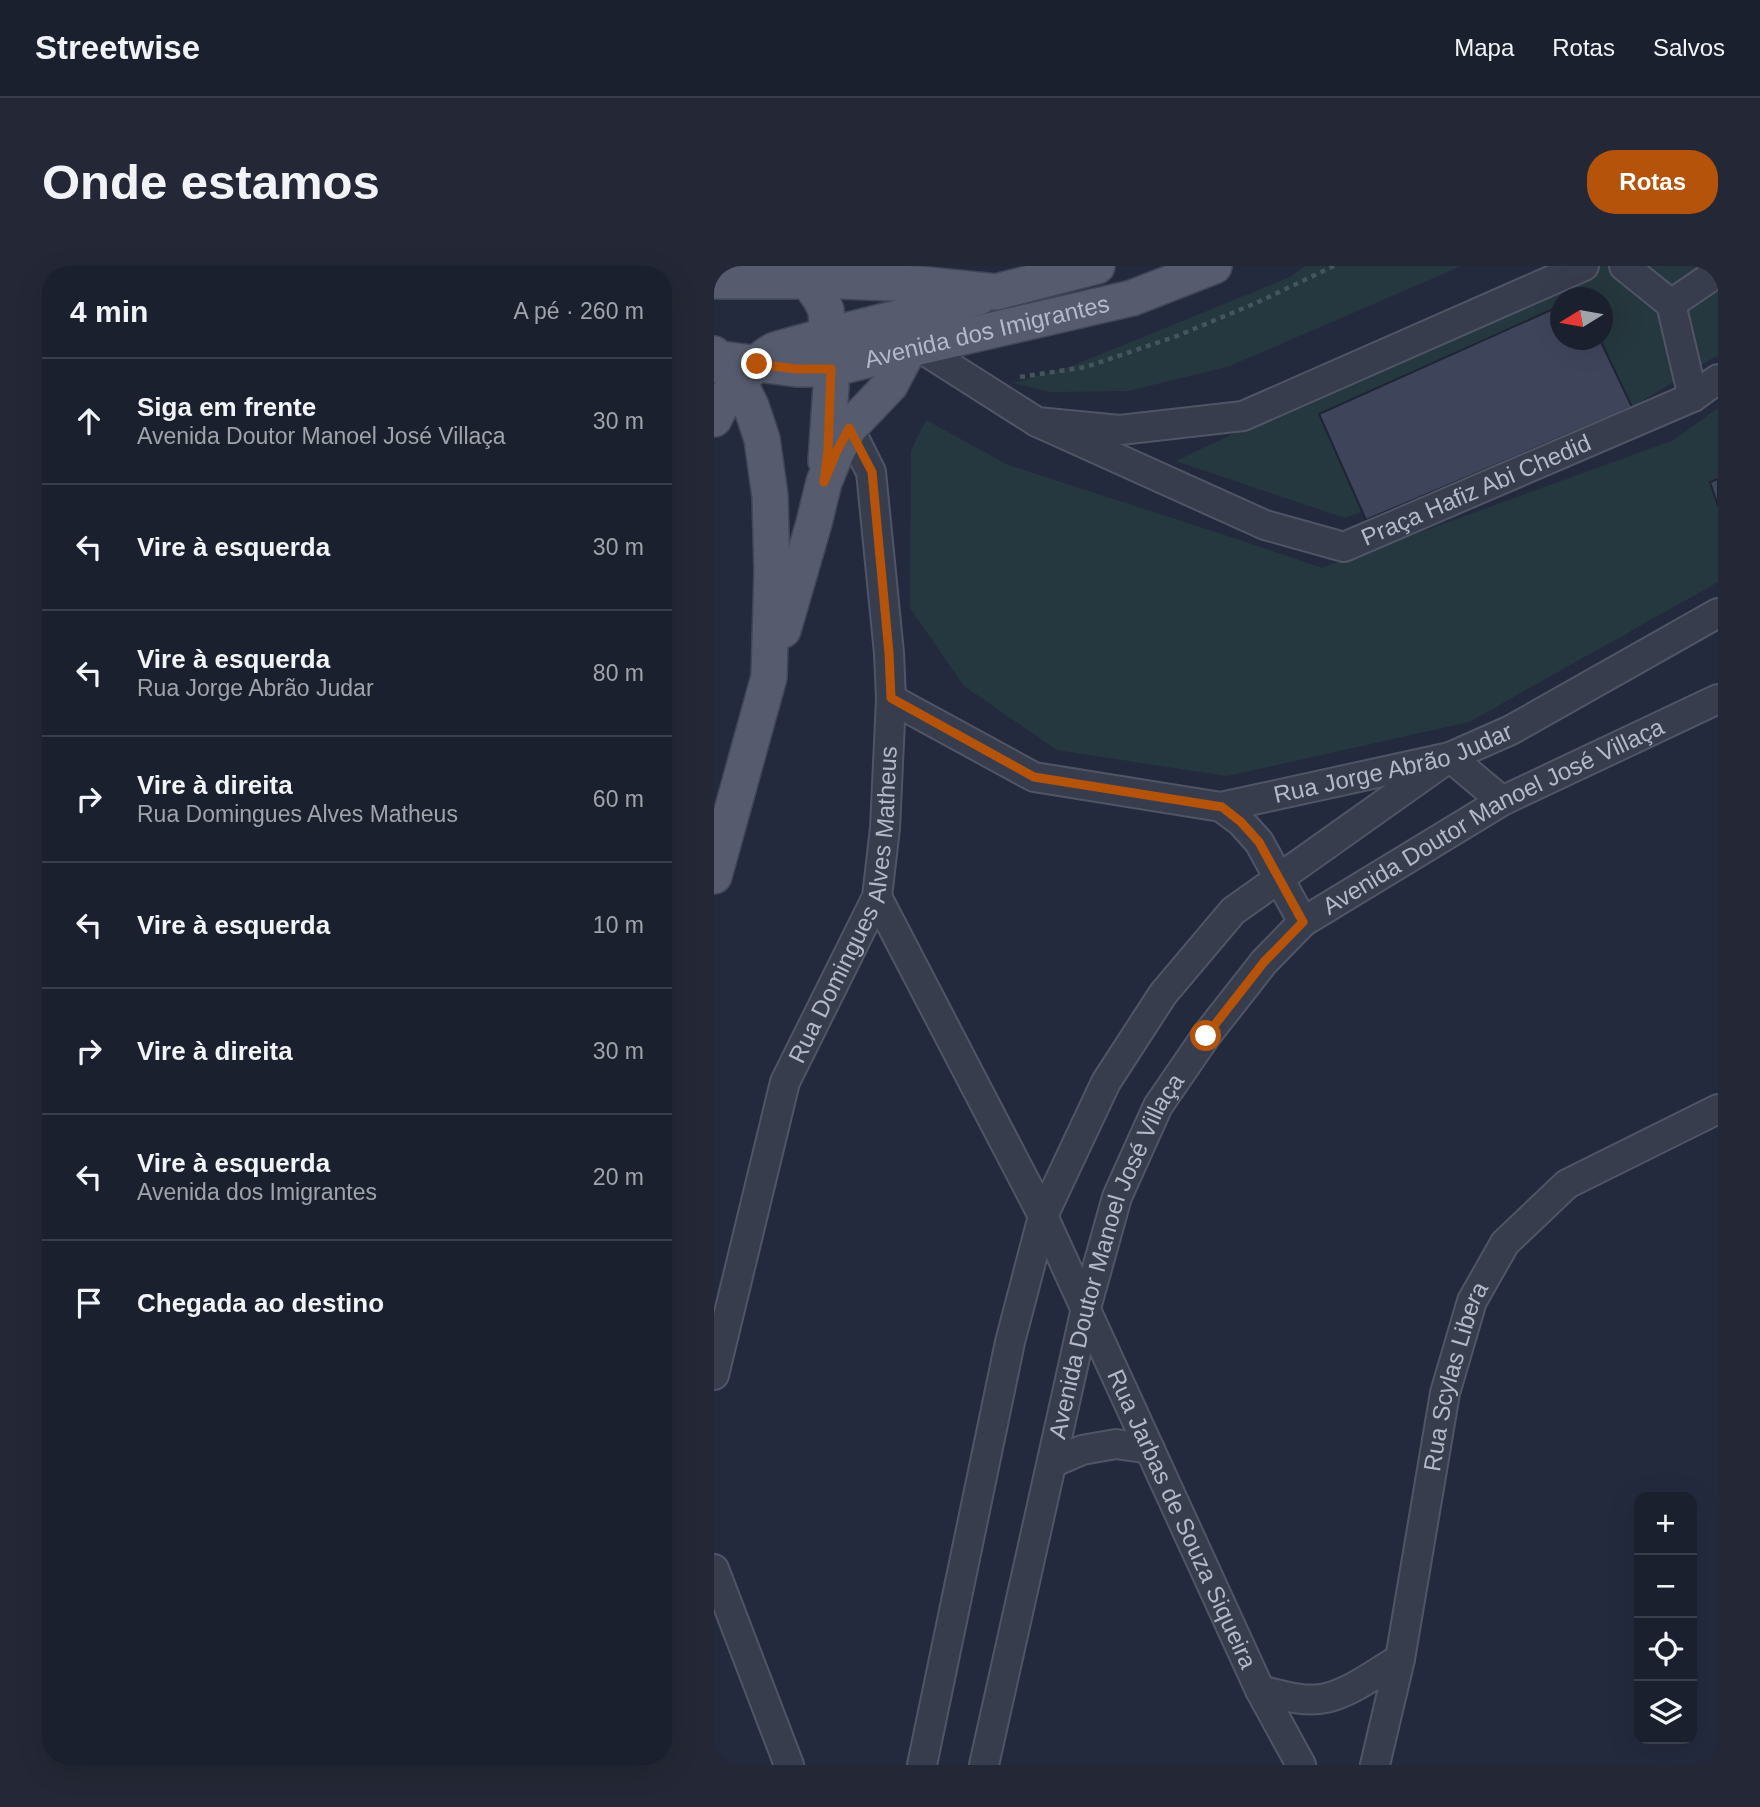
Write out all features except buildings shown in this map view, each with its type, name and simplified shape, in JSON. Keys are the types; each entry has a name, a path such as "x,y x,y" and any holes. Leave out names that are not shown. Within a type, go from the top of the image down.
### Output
{"main road":[{"name":"Avenida dos Imigrantes","path":"714,281 798,273 996,292 1097,266"},
{"name":"Avenida dos Imigrantes","path":"728,363 831,369 1132,298 1214,266"},
{"path":"714,876 824,482 831,369 826,310 798,273"},
{"path":"728,363 767,354 828,334 919,314 996,292"},
{"path":"824,482 849,428 890,385 914,349"},
{"path":"714,419 728,363"},
{"path":"728,363 751,406 762,439 770,496 772,571 769,677"}],"street":[{"name":"Praça Hafiz Abi Chedid","path":"1037,422 1120,430 1242,416 1584,266"},
{"path":"1624,266 1671,304 1693,397"},
{"path":"1671,304 1718,272"},
{"name":"Praça Hafiz Abi Chedid","path":"914,349 1037,422 1265,525 1344,547 1693,397 1718,379"},
{"name":"Rua Domingues Alves Matheus","path":"714,1375 785,1082 877,897 885,828 891,698 889,653 872,472 849,428"},
{"name":"Rua Jorge Abrão Judar","path":"891,698 1034,777 1222,807 1450,757 1511,730 1718,613"},
{"name":"Avenida Doutor Manoel José Villaça","path":"984,1765 1086,1308 1116,1197 1158,1106 1206,1036 1264,962 1303,922 1502,801 1718,699"},
{"path":"922,1765 1010,1342 1044,1216 1106,1083 1163,994 1233,911 1279,878 1450,757 1502,801"},
{"path":"1222,807 1241,822 1259,842 1303,922"},
{"name":"Rua Jarbas de Souza Siqueira","path":"877,897 1044,1216 1260,1690 1301,1765"},
{"name":"Rua Scylas Libera","path":"1376,1765 1400,1659 1445,1393 1472,1301 1505,1243 1567,1184 1718,1109"},
{"path":"1052,1463 1082,1450 1116,1444 1150,1449"},
{"path":"714,1569 789,1765"},
{"path":"1260,1690 1293,1698 1325,1698 1351,1688 1400,1659"}],"shaded area":[{"path":"1306,266 1461,266 1230,366 1128,391 1051,392 1013,383 1072,366 1288,278"},
{"path":"1600,266 1718,266 1718,355 1632,407 1345,518 1176,461 1550,289 1550,350 1613,350 1613,287 1554,287"},
{"path":"1718,408 1718,582 1469,722 1227,776 1057,750 964,686 910,608 911,451 926,420 1008,465 1322,568 1674,440"}],"route":[{"path":"757,364 796,369 831,369 824,482 849,428 872,472 891,698 1034,777 1222,807 1241,822 1259,842 1303,922 1264,962 1206,1036"}]}
